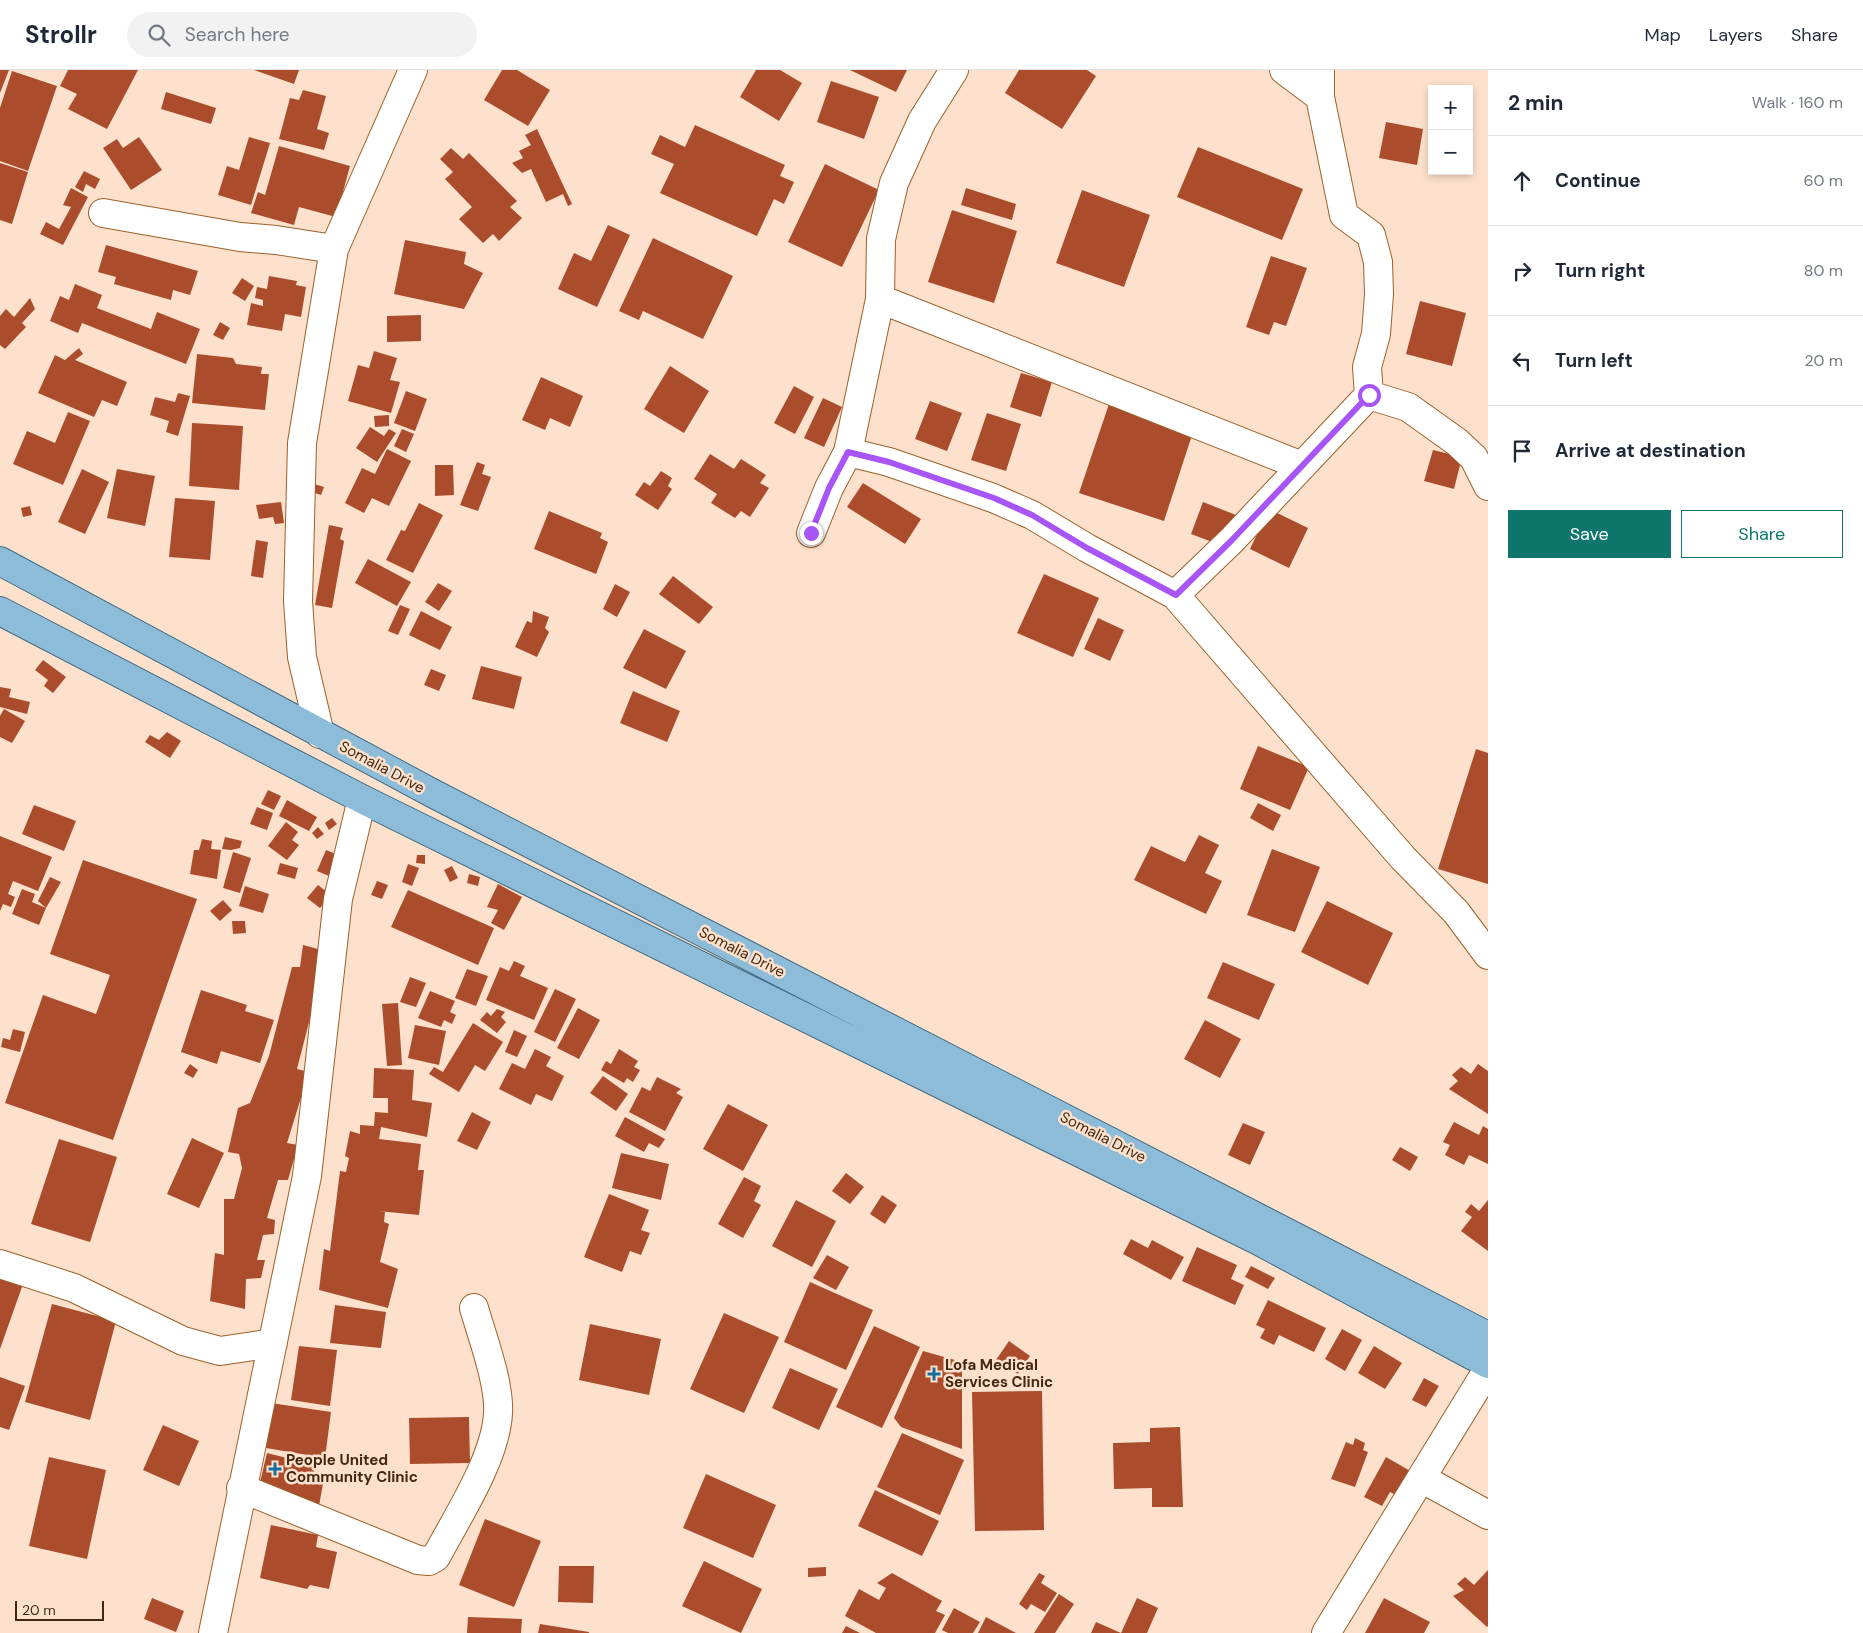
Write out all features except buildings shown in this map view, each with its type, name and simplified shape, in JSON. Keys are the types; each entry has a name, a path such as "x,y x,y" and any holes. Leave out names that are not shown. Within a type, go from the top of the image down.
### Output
{"main road":[{"name":"Somalia Drive","path":"0,561 320,734 1488,1336"},
{"name":"Somalia Drive","path":"0,611 362,799 1257,1240 1488,1364"}],"street":[{"path":"320,734 302,656 298,601 302,444 334,249 413,70"},
{"path":"811,533 829,488 848,452 880,299 881,239 894,184 922,121 954,70"},
{"path":"1284,70 1320,97"},
{"path":"1176,595 1232,540 1369,395 1367,367 1376,334 1379,294 1378,262 1371,235 1344,215 1320,97 1320,70"},
{"path":"103,213 240,237 276,240 334,249"},
{"path":"880,299 1302,466"},
{"path":"1369,395 1408,407 1456,442 1474,458 1488,486"},
{"path":"848,452 889,462 1017,508 1176,595 1403,858 1456,912 1488,956"},
{"path":"213,1633 241,1488 307,1176 338,899 362,799"},
{"path":"0,1264 74,1288 183,1342 220,1351 273,1343"},
{"path":"241,1488 418,1560 429,1561 436,1557 490,1453 499,1412 492,1368 474,1308"},
{"path":"1326,1633 1488,1369"},
{"path":"1422,1478 1488,1515"}],"place":[{"name":"Lofa Medical Services Clinic","path":"934,1374"},
{"name":"People United Community Clinic","path":"275,1469"}],"route":[{"path":"811,533 829,488 848,452 889,462 994,498 1032,515 1087,548 1176,595 1232,540 1369,395"}]}
